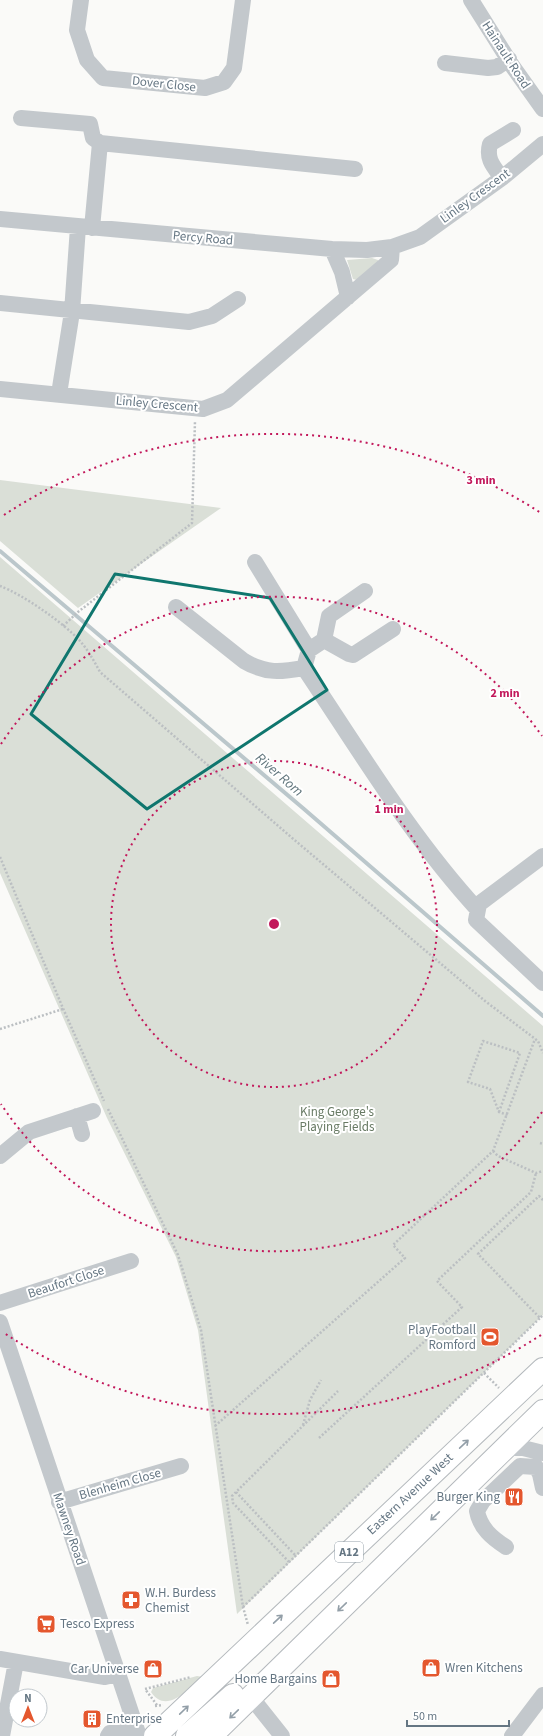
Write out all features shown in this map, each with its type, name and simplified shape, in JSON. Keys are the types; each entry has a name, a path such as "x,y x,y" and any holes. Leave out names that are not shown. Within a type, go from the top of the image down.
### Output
{"highway":[{"name":"Eastern Avenue West","path":"144,1734 543,1369"},
{"name":"A12","path":"211,1736 543,1411"},
{"path":"186,1736 263,1669 269,1665 287,1662"}],"street":[{"name":"Dover Close","path":"81,0 77,30 86,60 103,78 205,88 224,82 234,68 242,0"},
{"name":"Hainault Road","path":"470,0 543,109"},
{"path":"445,63 488,68 497,67 509,59"},
{"path":"21,118 90,124 94,138 100,143 355,169"},
{"path":"502,178 489,160 487,153 490,144 513,130"},
{"path":"58,394 100,143"},
{"name":"Linley Crescent","path":"0,389 195,408 203,408 227,400 391,260 398,245 420,236 502,178 543,144"},
{"name":"Percy Road","path":"0,219 332,249 367,250 398,245"},
{"path":"332,249 342,272 348,297"},
{"path":"0,303 72,312 189,322 212,316 238,299"},
{"path":"255,562 309,650"},
{"path":"365,591 329,616 324,640 309,650 304,668 416,834 456,886 478,910"},
{"path":"176,607 244,661 254,667 282,672 304,668"},
{"path":"324,640 353,655 392,629"},
{"path":"543,856 479,904 476,920 543,983"},
{"path":"0,1156 29,1132 93,1112"},
{"path":"78,1116 82,1134"},
{"name":"Beaufort Close","path":"0,1303 131,1261"},
{"name":"Mawney Road","path":"0,1322 59,1502 118,1674 144,1734"},
{"path":"505,1448 523,1448 543,1453"},
{"name":"Blenheim Close","path":"59,1502 181,1466"},
{"path":"506,1547 494,1539 479,1522 477,1511 483,1501 520,1466 536,1467 540,1474 543,1488"},
{"path":"0,1659 105,1677 118,1674"},
{"path":"2,1736 16,1662"},
{"path":"512,1736 543,1695"},
{"path":"251,1697 282,1736"},
{"path":"108,1736 110,1733 144,1734"}],"path":[{"path":"63,626 78,612 192,523 195,408"},
{"path":"0,586 11,590 63,626 78,639 88,651 100,672 321,863 485,1001 535,1039 543,1053"},
{"path":"0,857 63,1008 107,1108 178,1255 201,1330 243,1607 543,1315"},
{"path":"0,1029 63,1008"},
{"path":"215,1426 405,1258 392,1245 494,1150 535,1039"},
{"path":"483,1041 520,1053 499,1112 490,1089 468,1082 483,1041"},
{"path":"499,1112 508,1115"},
{"path":"494,1150 498,1156 536,1173 543,1171"},
{"path":"319,1438 462,1307 437,1281 531,1192 536,1173"},
{"path":"540,1318 478,1254 539,1196 543,1200"},
{"path":"303,1426 310,1400 321,1380"},
{"path":"289,1562 233,1503 232,1496 338,1391"},
{"path":"236,1492 296,1556"},
{"path":"155,1706 158,1705 145,1688 196,1676"}],"highlighted area":[{"path":"115,574 270,598 327,690 147,809 31,714"}],"green space":[{"path":"372,258 378,260 378,264 357,280 353,279 347,260"},
{"path":"0,480 221,508 78,608 0,541"},
{"name":"King George's Playing Fields","path":"0,557 543,1026 543,1315 237,1614 198,1330 176,1257 107,1118 0,873"},
{"path":"197,1676 203,1677 184,1693 170,1701 163,1701 151,1692 153,1688"}],"waterway":[{"name":"River Rom","path":"0,551 304,809 543,1016"}],"place":[{"name":"PlayFootball Romford","path":"490,1337"},
{"name":"Burger King","path":"514,1497"},
{"name":"W.H. Burdess Chemist","path":"131,1600"},
{"name":"Tesco Express","path":"46,1624"},
{"name":"Wren Kitchens","path":"431,1668"},
{"name":"Car Universe","path":"153,1669"},
{"name":"Home Bargains","path":"331,1679"},
{"name":"Enterprise","path":"92,1719"}]}
